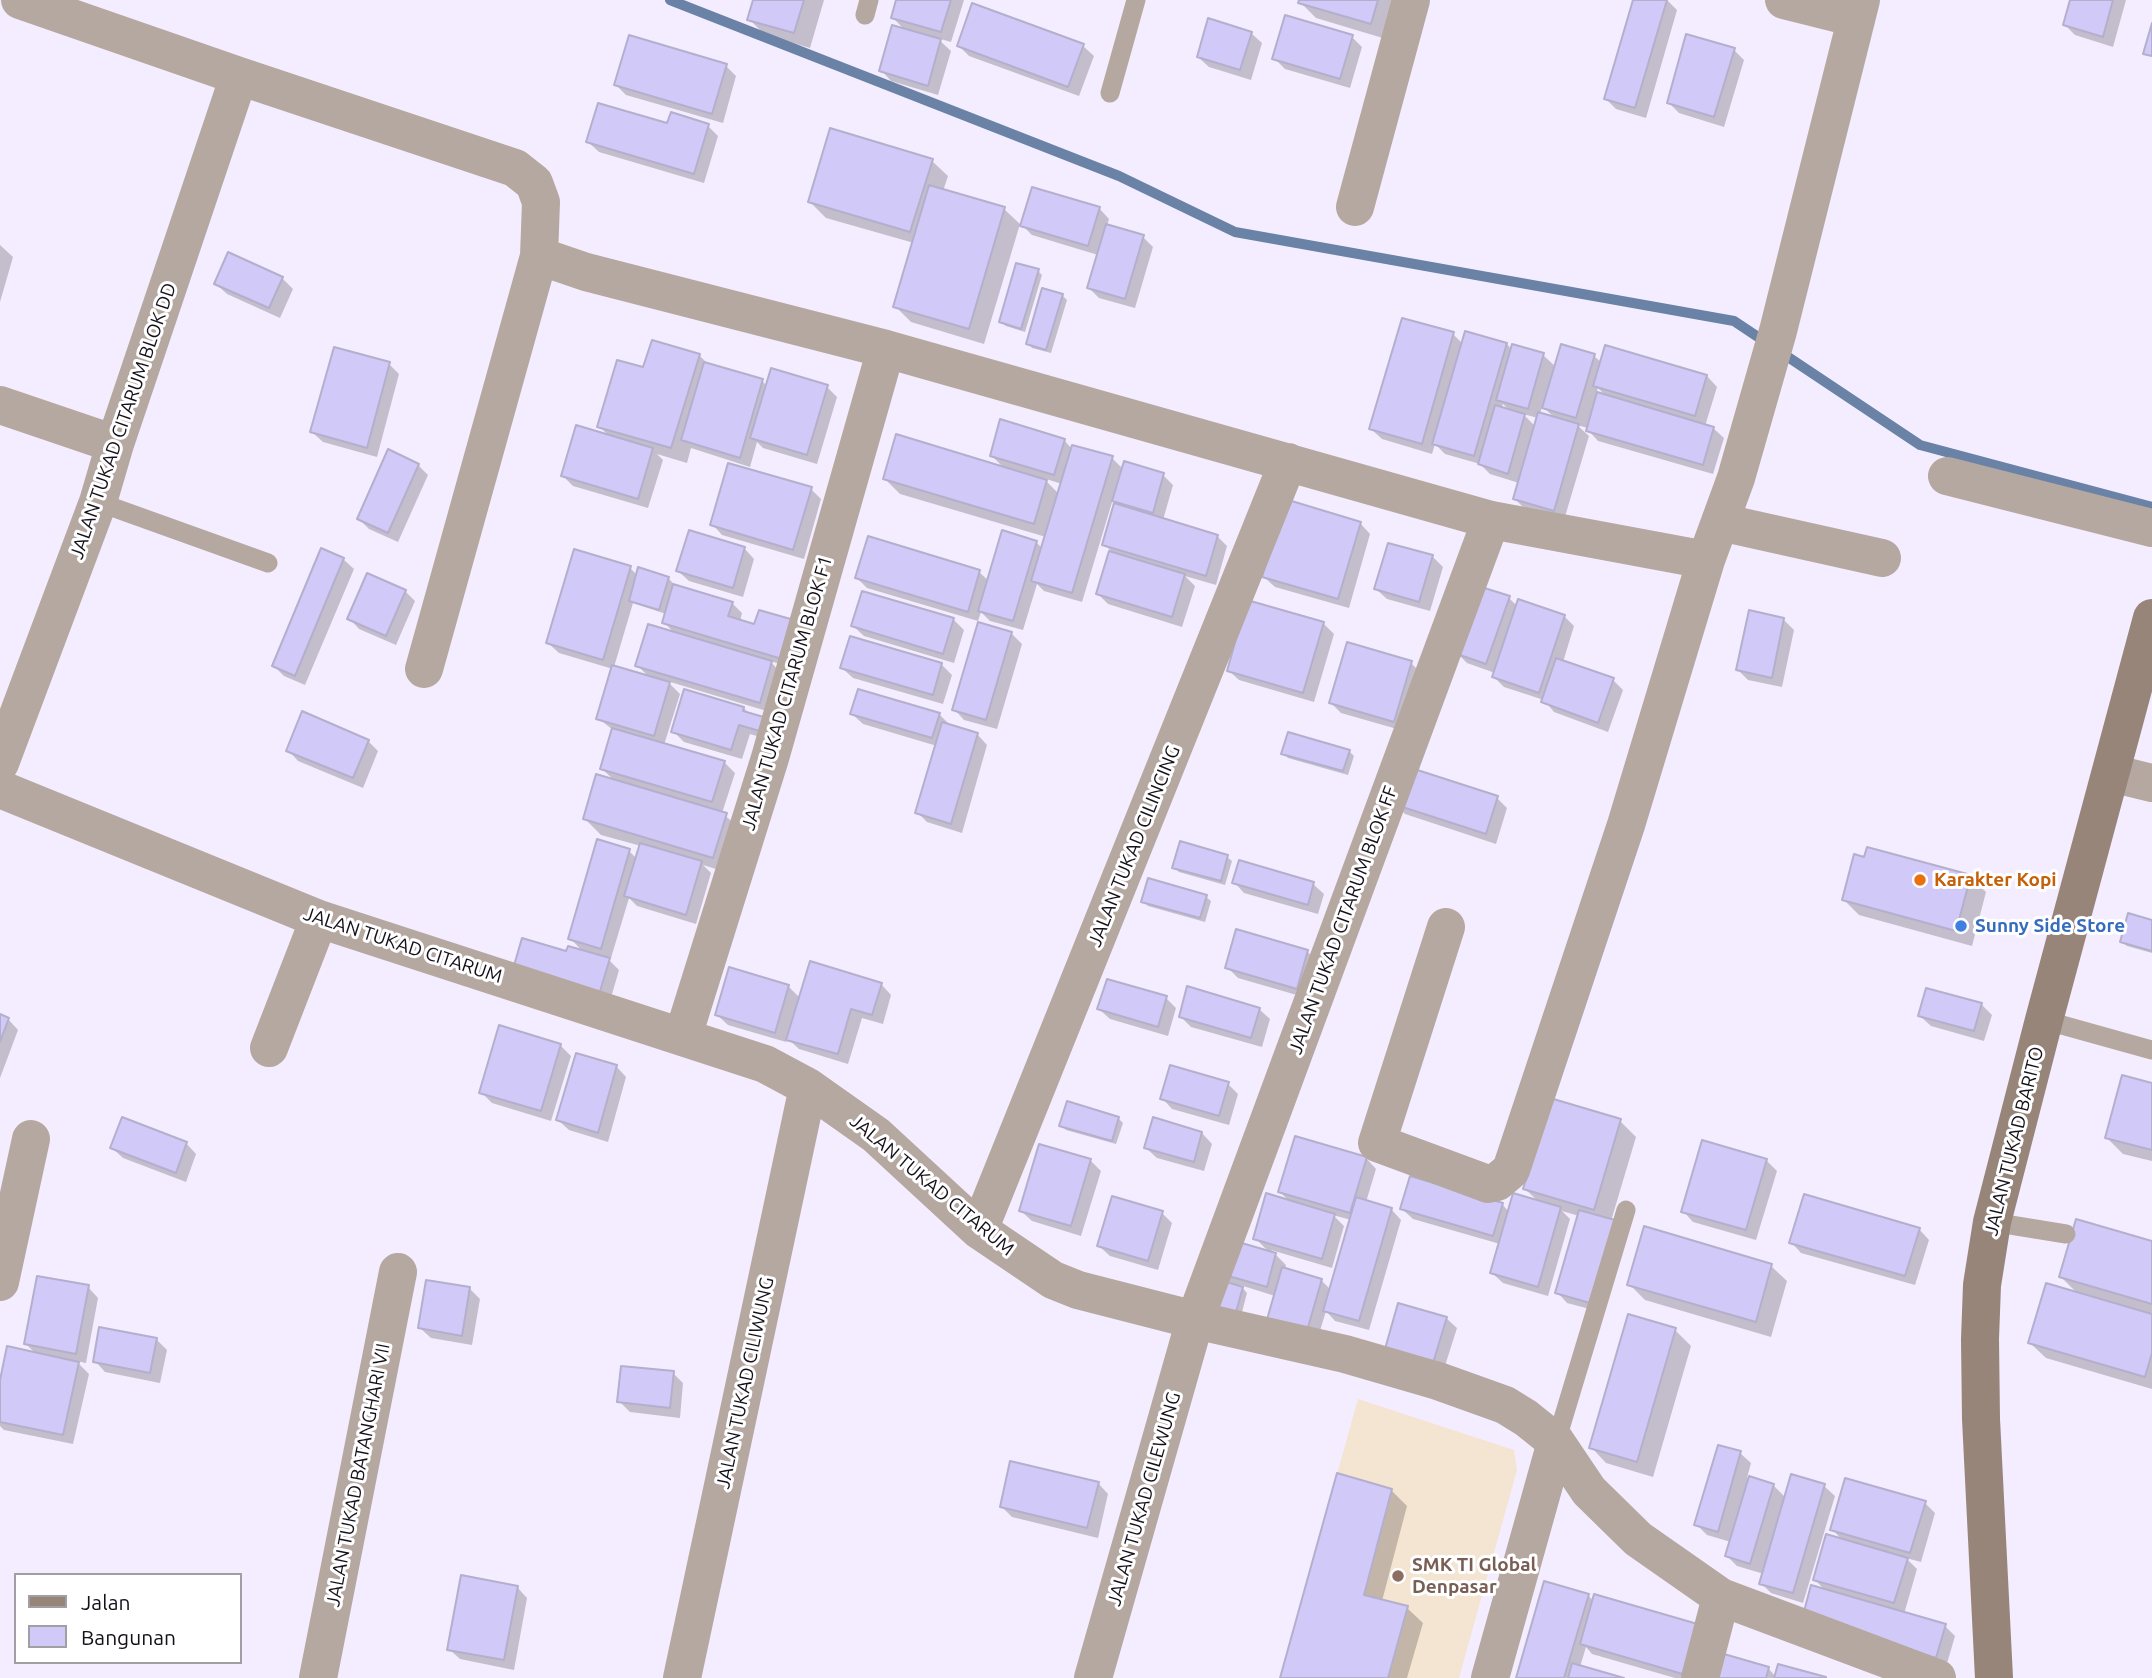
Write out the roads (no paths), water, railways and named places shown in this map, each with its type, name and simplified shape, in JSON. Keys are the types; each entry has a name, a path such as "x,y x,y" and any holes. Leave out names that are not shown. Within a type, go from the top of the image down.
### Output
{"street":[{"path":"20,0 515,168 534,183 541,202 539,256 424,669"},
{"path":"1356,207 1411,0"},
{"path":"1446,927 1377,1143 1488,1184 1497,1182 1511,1170 1626,825 1706,560 1736,478 1778,331 1858,9 1784,0"},
{"name":"JALAN TUKAD CITARUM BLOK DD","path":"0,763 98,502 239,76"},
{"path":"539,256 586,272 886,349 1491,520 1706,560"},
{"name":"JALAN TUKAD CITARUM BLOK F1","path":"683,1036 770,758 886,349"},
{"path":"0,405 115,444"},
{"name":"JALAN TUKAD CILINCING","path":"979,1230 1288,462"},
{"path":"1947,476 2152,528"},
{"name":"JALAN TUKAD CITARUM BLOK FF","path":"1195,1320 1491,520"},
{"path":"1720,522 1882,558"},
{"name":"JALAN TUKAD BARITO","path":"1994,1678 1979,1339 1982,1284 1992,1222 2152,618"},
{"path":"2111,772 2152,783"},
{"name":"JALAN TUKAD CITARUM","path":"0,789 320,919 765,1064 808,1087 876,1135 979,1230 1053,1280 1078,1290 1195,1320 1345,1354 1438,1381 1504,1405 1526,1418 1556,1442 1589,1491 1638,1539 1721,1597 1937,1678"},
{"path":"269,1048 320,919"},
{"name":"JALAN TUKAD CILIWUNG","path":"682,1678 808,1087"},
{"path":"0,1282 31,1139"},
{"name":"JALAN TUKAD BATANGHARI VII","path":"318,1678 398,1272"},
{"name":"JALAN TUKAD CILEWUNG","path":"1093,1678 1195,1320"},
{"path":"1490,1678 1556,1442"},
{"path":"1700,1678 1721,1597"}],"lane":[{"path":"1110,93 1136,0"},
{"path":"98,502 268,563"},
{"path":"2044,1020 2152,1050"},
{"path":"1556,1442 1626,1210"},
{"path":"1992,1222 2066,1234"}],"waterway":[{"path":"670,0 1119,176 1235,232 1734,321 1920,445 2152,507"}],"place":[{"name":"Karakter Kopi","path":"1920,880"},
{"name":"Sunny Side Store","path":"1961,926"},
{"name":"SMK TI Global Denpasar","path":"1398,1576"}]}
